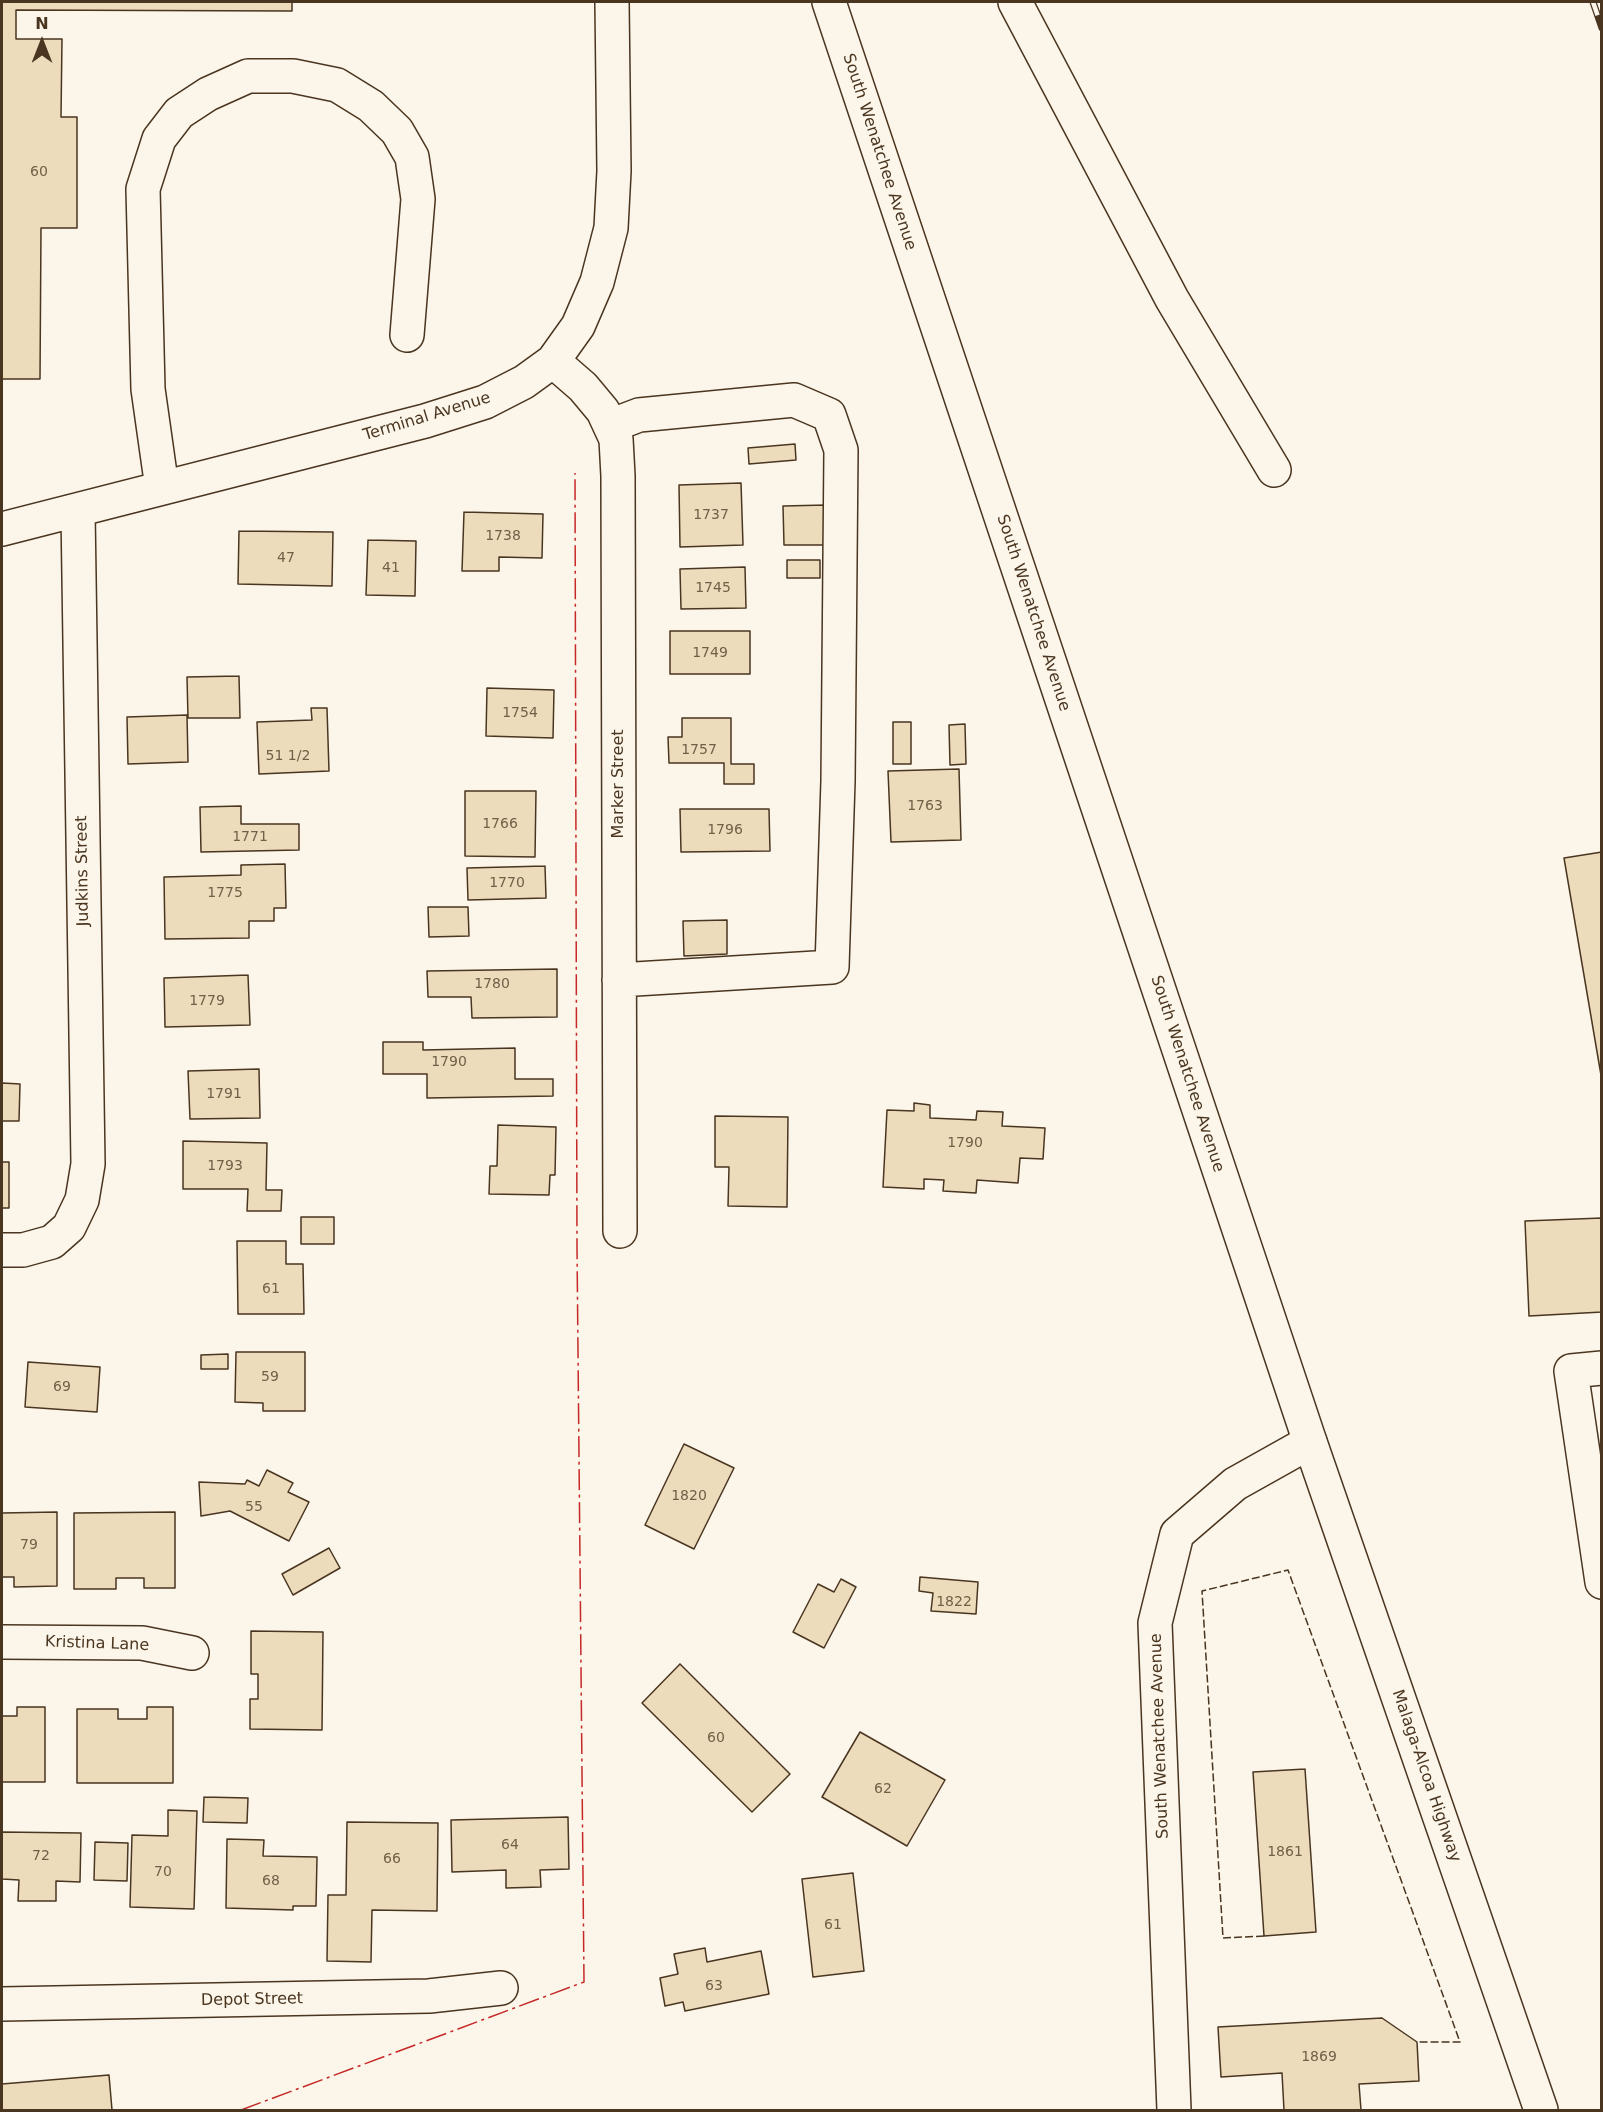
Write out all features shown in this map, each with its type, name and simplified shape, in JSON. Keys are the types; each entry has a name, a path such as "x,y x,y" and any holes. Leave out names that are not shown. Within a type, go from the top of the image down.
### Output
{"street":[{"name":"Terminal Avenue","path":"2,529 78,512 162,488 425,421 485,402 524,382 552,361 578,326 583,315 597,282 610,228 615,171 612,2"},
{"name":"South Wenatchee Avenue","path":"829,2 1310,1442 1234,1484 1177,1534 1155,1623 1174,2110"},
{"path":"1015,2 1172,299 1274,470"},
{"path":"162,488 148,389 143,189 159,139 179,113 208,94 248,76 293,76 337,85 371,106 397,130 412,157 418,198 407,335"},
{"name":"Marker Street","path":"552,361 583,387 603,411 616,439 618,476 620,1231"},
{"path":"610,426 639,415 794,400 828,415 841,450 838,781 832,967 619,980"},
{"name":"Judkins Street","path":"2,1250 22,1250 52,1242 69,1227 82,1200 88,1164 78,512"},
{"path":"1602,1368 1571,1371 1602,1582"},
{"name":"Malaga-Alcoa Highway","path":"1310,1442 1541,2110"},
{"name":"Kristina Lane","path":"2,1642 142,1643 192,1653"},
{"name":"Depot Street","path":"2,2004 429,1996 501,1988"}],"building":[{"path":"2,2 292,2 292,11 16,10 16,39 62,39 61,117 77,117 77,228 41,228 40,379 2,379"},
{"path":"795,444 796,460 749,464 748,448"},
{"path":"741,483 743,545 680,547 679,485"},
{"path":"827,505 828,545 784,545 783,506"},
{"path":"464,512 543,514 542,558 499,557 499,571 462,571"},
{"path":"239,531 333,532 332,586 238,584"},
{"path":"368,540 416,541 415,596 366,595"},
{"path":"787,560 820,560 820,578 787,578"},
{"path":"745,567 746,608 681,609 680,569"},
{"path":"670,631 750,631 750,674 670,674"},
{"path":"239,676 240,718 188,718 187,677"},
{"path":"487,688 554,690 553,738 486,736"},
{"path":"311,708 327,708 329,771 259,774 257,722 312,720"},
{"path":"187,715 188,762 128,764 127,717"},
{"path":"682,718 731,718 731,764 754,764 754,784 724,784 724,763 669,763 668,737 682,737"},
{"path":"893,722 911,722 911,764 893,764"},
{"path":"965,724 966,764 950,765 949,725"},
{"path":"959,769 961,840 891,842 888,771"},
{"path":"465,791 536,791 535,857 465,856"},
{"path":"241,806 241,824 299,824 299,850 201,852 200,807"},
{"path":"680,809 769,809 770,851 681,852"},
{"path":"1602,852 1602,1081 1564,858"},
{"path":"285,864 286,908 274,908 274,921 249,921 249,938 165,939 164,877 241,875 241,865"},
{"path":"545,866 546,898 468,900 467,868"},
{"path":"428,907 468,907 469,936 429,937"},
{"path":"727,920 727,954 684,956 683,921"},
{"path":"557,969 557,1017 472,1018 471,997 428,997 427,971"},
{"path":"248,975 250,1025 165,1027 164,978"},
{"path":"383,1042 423,1042 423,1050 515,1048 515,1079 553,1079 553,1096 427,1098 427,1074 383,1074"},
{"path":"259,1069 260,1118 190,1119 188,1071"},
{"path":"2,1083 20,1084 19,1121 2,1121"},
{"path":"914,1103 930,1105 930,1118 976,1120 977,1111 1003,1112 1002,1126 1045,1128 1043,1159 1020,1158 1018,1183 977,1180 976,1193 943,1191 944,1180 924,1179 924,1189 883,1187 887,1110 914,1111"},
{"path":"715,1116 788,1117 787,1207 728,1206 729,1167 715,1167"},
{"path":"498,1125 556,1127 555,1175 550,1175 549,1195 489,1194 490,1166 497,1166"},
{"path":"183,1141 267,1143 266,1190 282,1190 281,1211 247,1211 248,1189 183,1189"},
{"path":"2,1162 9,1162 9,1208 2,1208"},
{"path":"301,1217 334,1217 334,1244 301,1244"},
{"path":"1602,1218 1602,1312 1529,1316 1525,1221"},
{"path":"237,1241 286,1241 286,1264 303,1264 304,1314 238,1314"},
{"path":"236,1352 305,1352 305,1411 263,1411 263,1403 235,1402"},
{"path":"228,1354 228,1369 201,1369 201,1355"},
{"path":"28,1362 100,1367 97,1412 25,1407"},
{"path":"684,1444 734,1468 694,1549 645,1525"},
{"path":"267,1470 293,1483 288,1492 309,1502 289,1541 230,1511 201,1516 199,1482 245,1484 247,1480 259,1486"},
{"path":"57,1512 57,1586 14,1587 14,1577 2,1577 2,1513"},
{"path":"175,1512 175,1588 144,1588 144,1578 116,1578 116,1589 74,1589 74,1513"},
{"path":"329,1548 340,1568 293,1595 282,1574"},
{"path":"920,1577 978,1582 976,1614 931,1611 933,1593 919,1591"},
{"path":"841,1579 856,1587 824,1648 793,1632 818,1584 834,1592"},
{"path":"251,1631 323,1632 322,1730 250,1729 250,1699 258,1699 258,1674 251,1674"},
{"path":"680,1664 790,1774 752,1812 642,1703"},
{"path":"17,1707 45,1707 45,1782 2,1782 2,1716 17,1716"},
{"path":"147,1707 173,1707 173,1783 77,1783 77,1709 118,1709 118,1719 147,1719"},
{"path":"860,1732 945,1780 907,1846 822,1797"},
{"path":"1305,1769 1316,1932 1264,1936 1253,1772"},
{"path":"204,1797 248,1798 247,1823 203,1822"},
{"path":"168,1810 197,1811 194,1909 130,1907 132,1835 168,1836"},
{"path":"568,1817 569,1869 540,1870 541,1887 506,1888 506,1870 452,1872 451,1820"},
{"path":"347,1822 438,1823 437,1911 372,1910 371,1962 327,1961 328,1895 346,1895"},
{"path":"2,1832 81,1833 80,1882 56,1881 56,1901 18,1901 19,1880 2,1879"},
{"path":"227,1839 264,1840 263,1856 317,1857 316,1906 293,1906 293,1910 226,1908"},
{"path":"95,1842 128,1843 127,1881 94,1880"},
{"path":"853,1873 864,1971 813,1977 802,1879"},
{"path":"705,1948 707,1962 761,1951 769,1994 685,2011 683,2002 665,2006 660,1978 678,1974 674,1954"},
{"path":"1382,2018 1417,2042 1419,2081 1359,2084 1361,2110 1284,2110 1282,2073 1221,2077 1218,2027"},
{"path":"109,2075 112,2110 2,2110 2,2084"}],"railway":[{"path":"1593,2 1602,28"}],"fence":[{"path":"1264,1936 1223,1938 1202,1591 1288,1570 1460,2042 1417,2042"}],"power":[{"path":"241,2110 584,1982 577,1246 575,473"}]}
